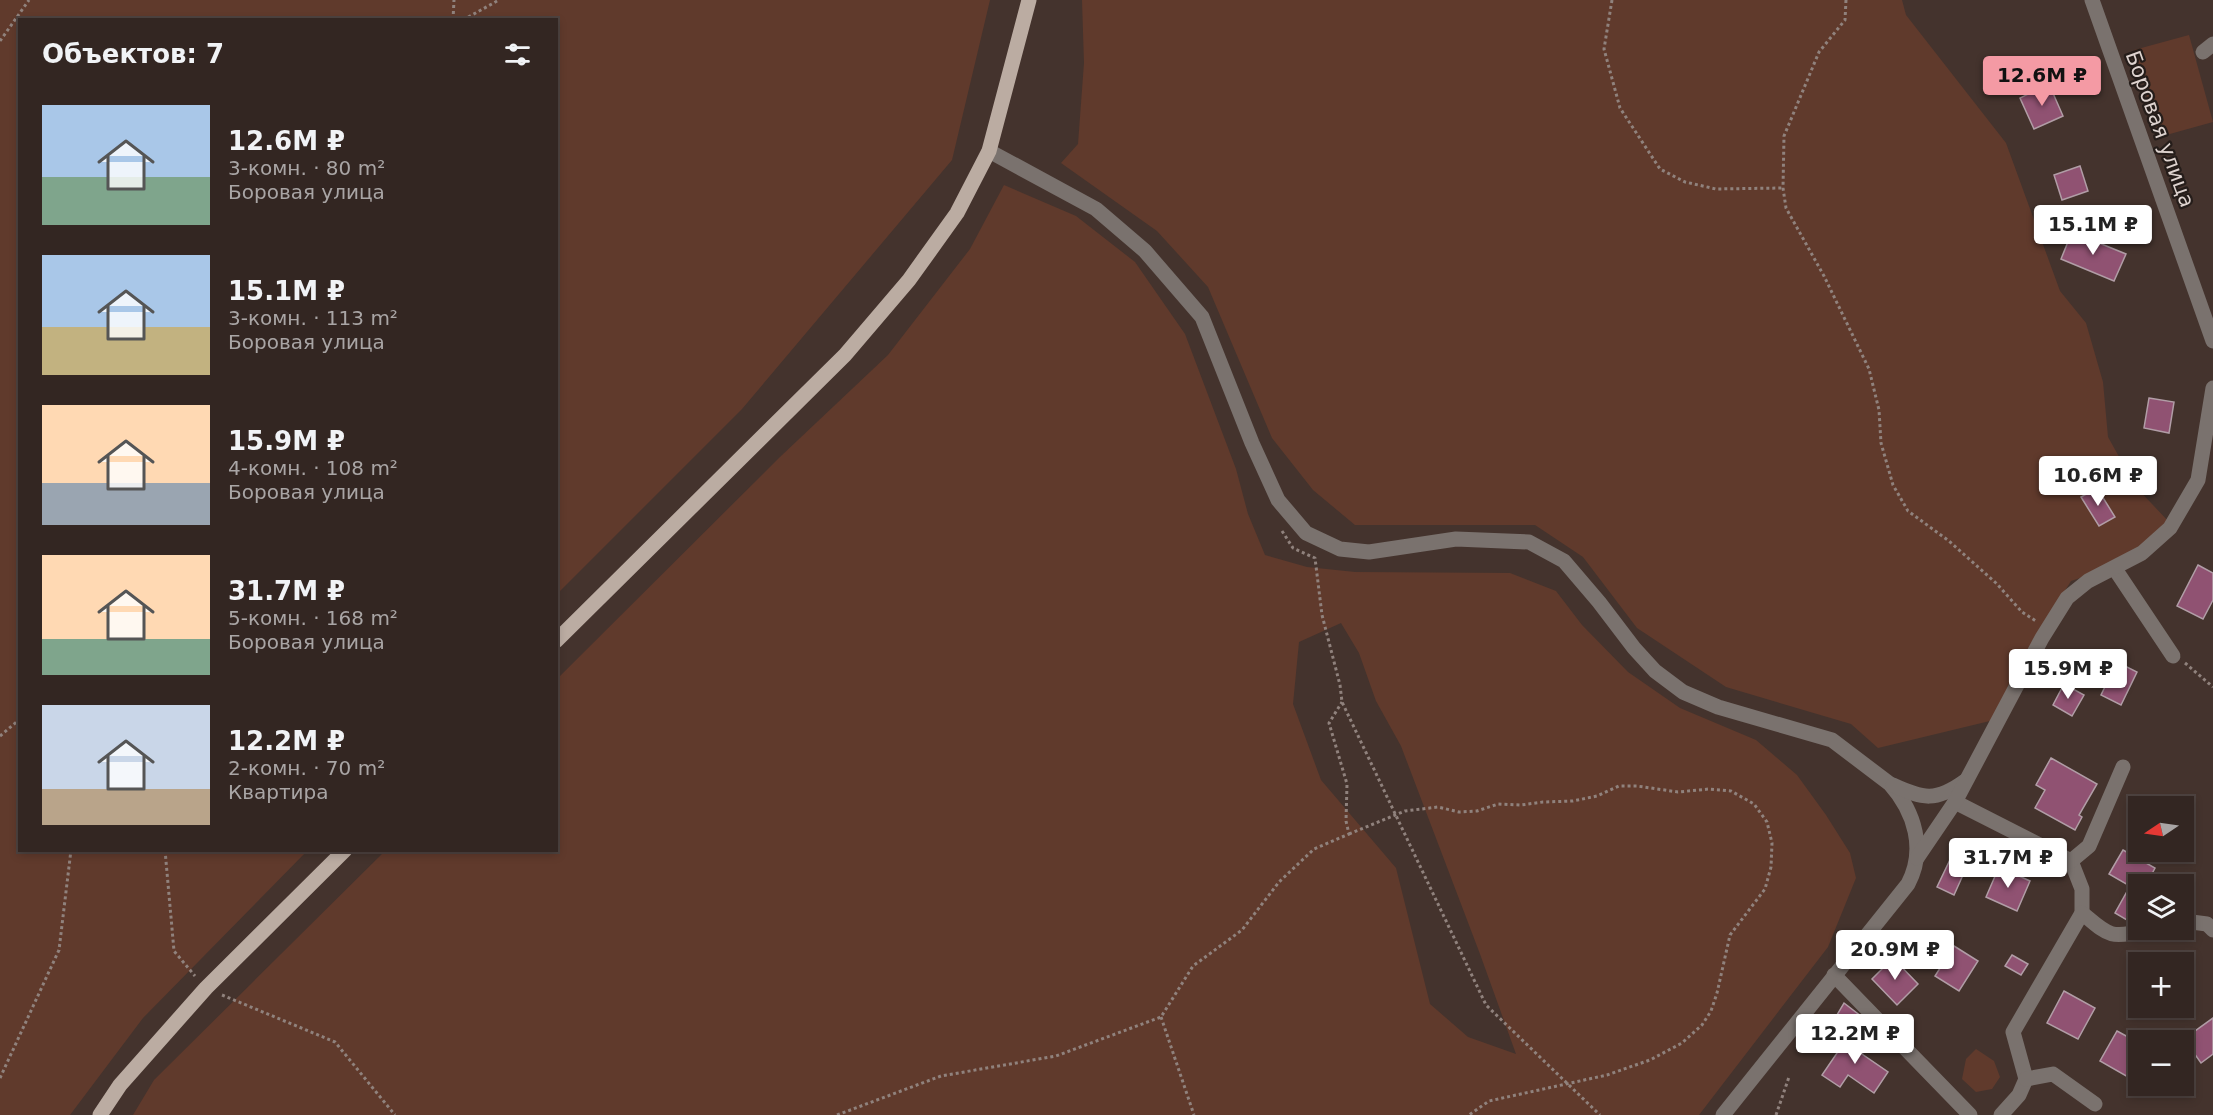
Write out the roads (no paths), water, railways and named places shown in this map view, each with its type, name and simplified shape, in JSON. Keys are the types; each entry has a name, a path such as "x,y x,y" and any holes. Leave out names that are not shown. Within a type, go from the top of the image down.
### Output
{"main road":[{"path":"558,639 845,355 909,280 950,223 989,151 1029,0"},
{"path":"100,1115 120,1085 206,988 343,852"}],"street":[{"name":"Боровая улица","path":"2092,0 2213,341"},
{"path":"989,151 1096,209 1145,250 1202,317 1252,443 1278,500 1306,533 1340,549 1369,552 1456,539 1529,542 1564,561 1634,648 1655,671 1683,692 1718,707 1832,740 1890,784 1925,797 1951,791 1965,781"},
{"path":"1917,858 1955,802 2047,630 2067,598 2088,581 2142,553 2170,528 2198,480 2213,388"},
{"path":"2115,569 2173,656"},
{"path":"2071,861 2089,846 2123,767"},
{"path":"1723,1115 1908,884 1917,858 1914,827 1910,812 1890,784"},
{"path":"1955,802 2071,861 2082,889 2082,913 2013,1032 2026,1079 2019,1095 2001,1115"},
{"path":"2082,913 2106,933 2128,935"},
{"path":"2194,922 2207,924 2213,930"},
{"path":"1834,975 1970,1115"},
{"path":"2026,1079 2053,1074 2095,1104"}]}
